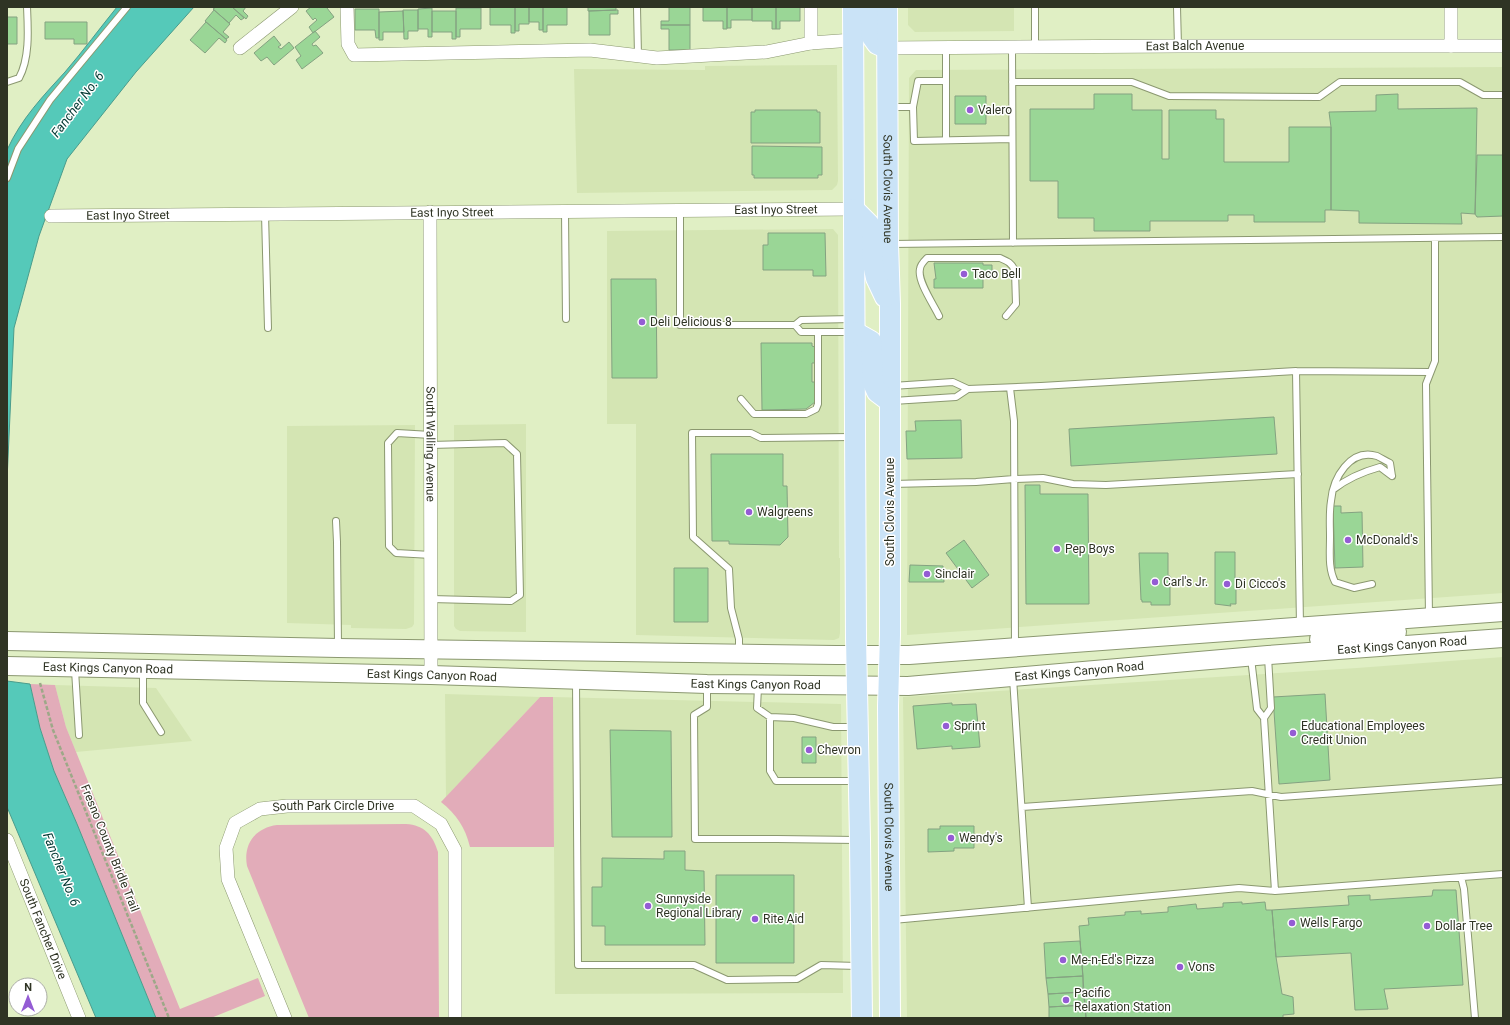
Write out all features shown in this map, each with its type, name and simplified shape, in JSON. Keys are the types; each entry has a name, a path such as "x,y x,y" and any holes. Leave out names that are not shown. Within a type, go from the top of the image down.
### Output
{"main road":[{"path":"853,7 857,686 862,1018"},
{"path":"870,7 872,37 877,44 886,48"},
{"name":"South Clovis Avenue","path":"886,7 890,304 890,1018"},
{"path":"854,209 869,224 872,233 873,264 876,278 890,304"},
{"path":"854,326 871,341 873,383 877,392 889,394"},
{"path":"14,641 338,648 909,655 1503,612"},
{"path":"1260,656 1278,643 1414,630 1421,627 1429,618"},
{"name":"East Kings Canyon Road","path":"15,667 431,675 707,684 908,686 1260,656 1503,638"}],"street":[{"path":"240,48 292,7"},
{"path":"347,7 348,44 354,55 590,50 656,58 766,52 811,43 853,40"},
{"path":"811,7 811,43"},
{"path":"1451,7 1451,46"},
{"name":"East Balch Avenue","path":"886,48 1503,46"},
{"name":"East Inyo Street","path":"50,216 854,209"},
{"name":"South Walling Avenue","path":"430,212 431,675"},
{"name":"South Park Circle Drive","path":"285,1018 228,879 226,848 235,822 260,809 286,806 414,806 441,824 455,850 455,1018"},
{"name":"South Fancher Drive","path":"7,840 78,1018"}],"lane":[{"path":"7,82 19,78 22,71 27,48 27,7"},
{"path":"7,178 18,148 50,100 127,7"},
{"path":"637,7 638,56"},
{"path":"1035,7 1035,47"},
{"path":"1178,7 1178,46"},
{"path":"1012,47 1013,243"},
{"path":"946,48 946,140"},
{"path":"946,81 918,81 913,107 914,141 1012,139"},
{"path":"1012,82 1132,82 1169,96 1304,97 1320,97 1340,82 1460,82 1483,95 1503,96"},
{"path":"887,107 913,107"},
{"path":"680,210 680,326 795,326 801,320 854,326"},
{"path":"565,211 566,319"},
{"path":"265,214 268,328"},
{"path":"888,244 1503,237"},
{"path":"1429,618 1426,384 1435,361 1435,238"},
{"path":"939,316 920,275 922,262 927,258 1000,258 1006,260 1014,266 1016,304 1006,316"},
{"path":"795,326 801,332 818,332 854,326"},
{"path":"741,399 754,414 806,414 816,409 818,404 818,332"},
{"path":"889,394 953,382 968,389 1010,388 1296,371 1430,372"},
{"path":"1296,371 1300,627"},
{"path":"1010,388 1014,421 1015,647"},
{"path":"889,394 956,397 968,389"},
{"path":"431,555 396,553 389,546 388,443 397,433 431,440 505,443 518,454 520,595 510,601 431,599"},
{"path":"739,653 739,639 731,608 729,568 693,537 692,433 751,433 761,438 855,437"},
{"path":"1334,489 1342,482 1360,473 1380,467 1392,476 1390,463 1376,456 1356,456 1348,462 1339,475 1334,489 1331,499 1330,573 1335,582 1342,585 1354,588 1372,584"},
{"path":"890,484 976,482 1043,478 1073,484 1106,485 1298,474"},
{"path":"336,521 338,648"},
{"path":"1260,656 1258,709 1264,718 1275,891"},
{"path":"1260,656 1271,708 1264,718"},
{"path":"75,668 79,736"},
{"path":"143,669 143,703 161,732"},
{"path":"1013,678 1028,908"},
{"path":"576,679 578,965 694,965 727,980 798,979 821,965 861,966"},
{"path":"707,684 706,706 694,715 695,839 860,840"},
{"path":"758,685 757,708 770,718 794,718 833,727 858,727"},
{"path":"770,718 770,771 776,781 859,781"},
{"path":"1022,807 1252,791 1281,797 1503,781"},
{"path":"889,921 1239,888 1275,891 1503,874"},
{"path":"1461,877 1464,889 1475,1018"}],"path":[{"name":"Fresno County Bridle Trail","path":"40,683 53,730 169,1018"}],"shaded area":[{"path":"908,7 1014,7 1014,31 915,32 908,25"},
{"path":"837,65 838,181 837,185 832,190 577,193 574,69 705,70 705,66"},
{"path":"1503,67 1503,593 907,635 909,78 916,70"},
{"path":"833,229 838,235 839,638 834,640 636,635 636,424 607,424 607,231"},
{"path":"526,424 526,632 460,631 454,626 454,425"},
{"path":"415,425 414,624 412,627 406,629 351,628 351,625 287,623 287,426"},
{"path":"1503,657 1503,1018 907,1018 903,697 1357,668"},
{"path":"30,684 55,685 66,727 180,1009 258,978 265,996 211,1018 156,1018 54,771 40,728"},
{"path":"55,685 156,688 192,741 76,752 66,727"},
{"path":"445,694 540,697 446,797"},
{"path":"540,697 553,697 554,847 470,847 466,833 460,822 441,802"},
{"path":"553,697 841,704 843,993 555,994"},
{"path":"406,824 418,826 427,832 438,852 439,1018 309,1018 247,866 247,851 252,838 262,830 277,825"}],"water":[{"name":"Fancher No. 6","path":"117,7 194,7 136,72 67,159 39,236 14,328 7,480 7,150 19,128 33,108 72,64"},
{"name":"Fancher No. 6","path":"7,681 30,684 40,728 54,771 156,1018 96,1018 7,807"}],"building":[{"path":"216,7 232,7 244,18 241,20 236,15 229,23 213,9"},
{"path":"232,7 246,7 243,11 248,16 246,19"},
{"path":"311,7 329,7 327,8 334,17 313,33 309,27 317,20 315,18 313,20 306,11"},
{"path":"490,7 515,7 515,33 511,33 511,25 490,25"},
{"path":"515,7 529,7 529,24 519,24 519,31 515,31"},
{"path":"529,7 543,7 543,30 539,30 539,22 529,22"},
{"path":"543,7 567,7 567,25 547,25 547,32 543,32"},
{"path":"588,7 616,7 616,10 588,11"},
{"path":"669,7 690,7 690,25 661,25 661,21 669,21"},
{"path":"703,7 727,7 727,29 723,29 723,21 703,21"},
{"path":"727,7 752,7 752,20 731,20 731,28 727,28"},
{"path":"752,7 776,7 776,29 772,29 772,21 752,21"},
{"path":"776,7 800,7 800,21 780,21 780,29 776,29"},
{"path":"432,8 432,37 428,37 428,29 418,29 418,9"},
{"path":"456,8 481,8 481,29 460,29 460,37 456,37"},
{"path":"355,9 379,9 379,38 376,38 375,30 355,30"},
{"path":"214,10 230,24 223,32 229,37 226,39 205,21"},
{"path":"403,10 418,10 418,31 408,31 408,39 404,39"},
{"path":"618,10 618,14 610,14 610,35 589,35 589,11"},
{"path":"403,11 404,32 383,32 383,40 379,40 379,12"},
{"path":"432,11 456,11 456,39 452,39 452,32 432,32"},
{"path":"7,17 17,17 17,44 7,44"},
{"path":"45,22 87,22 87,44 74,44 74,39 45,39"},
{"path":"206,22 227,40 225,43 219,38 205,53 190,40"},
{"path":"661,25 690,25 690,50 669,50 669,29 661,29"},
{"path":"315,31 320,37 312,44 313,46 316,45 323,53 302,69 296,60 301,56 295,47"},
{"path":"274,36 281,45 278,47 281,49 289,42 294,48 274,65 267,57 261,61 254,53"},
{"path":"1094,94 1132,94 1132,110 1162,110 1162,159 1169,159 1169,110 1216,110 1216,119 1224,119 1224,162 1289,162 1289,127 1331,127 1331,210 1325,210 1325,222 1254,222 1254,215 1228,215 1228,221 1150,221 1150,231 1094,231 1094,218 1058,218 1058,181 1030,181 1030,109 1094,109"},
{"path":"1398,94 1398,109 1477,108 1475,214 1461,213 1462,224 1359,223 1359,211 1331,210 1331,127 1329,112 1376,111 1376,95"},
{"name":"Valero","path":"955,96 986,96 986,124 955,124"},
{"path":"755,110 817,110 817,112 820,112 820,143 751,143 751,112 755,112"},
{"path":"752,146 822,147 822,175 818,175 818,178 754,178 754,175 752,175"},
{"path":"1477,155 1503,155 1503,216 1477,217 1475,214"},
{"path":"768,233 825,233 826,276 813,276 813,270 763,270 763,245 768,245"},
{"name":"Taco Bell","path":"934,263 983,263 983,265 992,265 992,276 983,276 983,288 934,288 934,279 936,279"},
{"path":"611,279 656,279 657,378 612,378"},
{"path":"761,343 812,343 812,346 815,347 815,363 812,363 812,382 816,382 815,402 806,409 762,410"},
{"path":"1274,417 1277,454 1071,466 1069,429"},
{"path":"961,420 962,458 907,459 906,431 916,431 915,421"},
{"name":"Walgreens","path":"711,454 783,454 783,486 787,486 788,537 780,545 729,544 729,541 712,541"},
{"name":"Pep Boys","path":"1025,485 1040,485 1040,494 1088,494 1089,604 1026,604"},
{"name":"McDonald's","path":"1333,506 1341,506 1341,513 1362,512 1363,567 1335,568"},
{"path":"964,540 989,575 972,588 946,553"},
{"name":"Di Cicco's","path":"1215,552 1235,552 1235,578 1240,578 1240,589 1236,589 1236,604 1230,604 1231,606 1215,604"},
{"name":"Carl's Jr.","path":"1139,553 1168,553 1170,605 1151,605 1151,602 1142,602"},
{"name":"Sinclair","path":"910,565 943,566 944,582 909,582"},
{"path":"674,568 708,568 708,622 674,622"},
{"path":"1325,694 1330,780 1279,784 1273,697"},
{"name":"Sprint","path":"952,703 952,705 976,704 980,747 952,749 952,746 917,749 913,706"},
{"path":"610,730 671,731 672,837 612,837"},
{"name":"Chevron","path":"802,737 816,737 816,763 802,763"},
{"name":"Wendy's","path":"940,826 974,826 974,848 954,848 954,851 928,852 928,829 940,829"},
{"name":"Sunnyside Regional Library","path":"664,851 685,851 685,870 704,871 705,945 605,945 605,926 592,926 592,887 602,887 602,858 664,859"},
{"name":"Rite Aid","path":"716,875 794,875 794,963 716,963"},
{"path":"1433,890 1456,890 1463,985 1384,989 1388,1009 1355,1010 1351,953 1276,957 1272,910 1349,905 1348,896 1370,895 1370,900 1432,896"},
{"name":"Vons","path":"1242,902 1242,904 1265,902 1266,910 1272,910 1276,957 1282,994 1293,997 1294,1014 1283,1015 1283,1018 1086,1018 1079,926 1089,925 1088,918 1125,915 1125,912 1141,911 1141,914 1168,912 1168,907 1196,904 1197,909 1223,907 1223,903"},
{"name":"Me-n-Ed's Pizza","path":"1080,941 1083,976 1046,978 1044,943"},
{"path":"1083,976 1083,992 1048,994 1046,978"},
{"name":"Pacific Relaxation Station","path":"1083,992 1085,1005 1049,1007 1048,994"},
{"path":"1085,1005 1086,1018 1049,1018 1049,1007"}],"place":[{"name":"Valero","path":"970,110"},
{"name":"Taco Bell","path":"964,274"},
{"name":"Deli Delicious 8","path":"642,322"},
{"name":"Walgreens","path":"749,512"},
{"name":"McDonald's","path":"1348,540"},
{"name":"Pep Boys","path":"1057,549"},
{"name":"Sinclair","path":"927,574"},
{"name":"Carl's Jr.","path":"1155,582"},
{"name":"Di Cicco's","path":"1227,584"},
{"name":"Sprint","path":"946,726"},
{"name":"Educational Employees Credit Union","path":"1293,733"},
{"name":"Chevron","path":"809,750"},
{"name":"Wendy's","path":"951,838"},
{"name":"Sunnyside Regional Library","path":"648,906"},
{"name":"Rite Aid","path":"755,919"},
{"name":"Wells Fargo","path":"1292,923"},
{"name":"Dollar Tree","path":"1427,926"},
{"name":"Me-n-Ed's Pizza","path":"1063,960"},
{"name":"Vons","path":"1180,967"},
{"name":"Pacific Relaxation Station","path":"1066,1000"}]}
